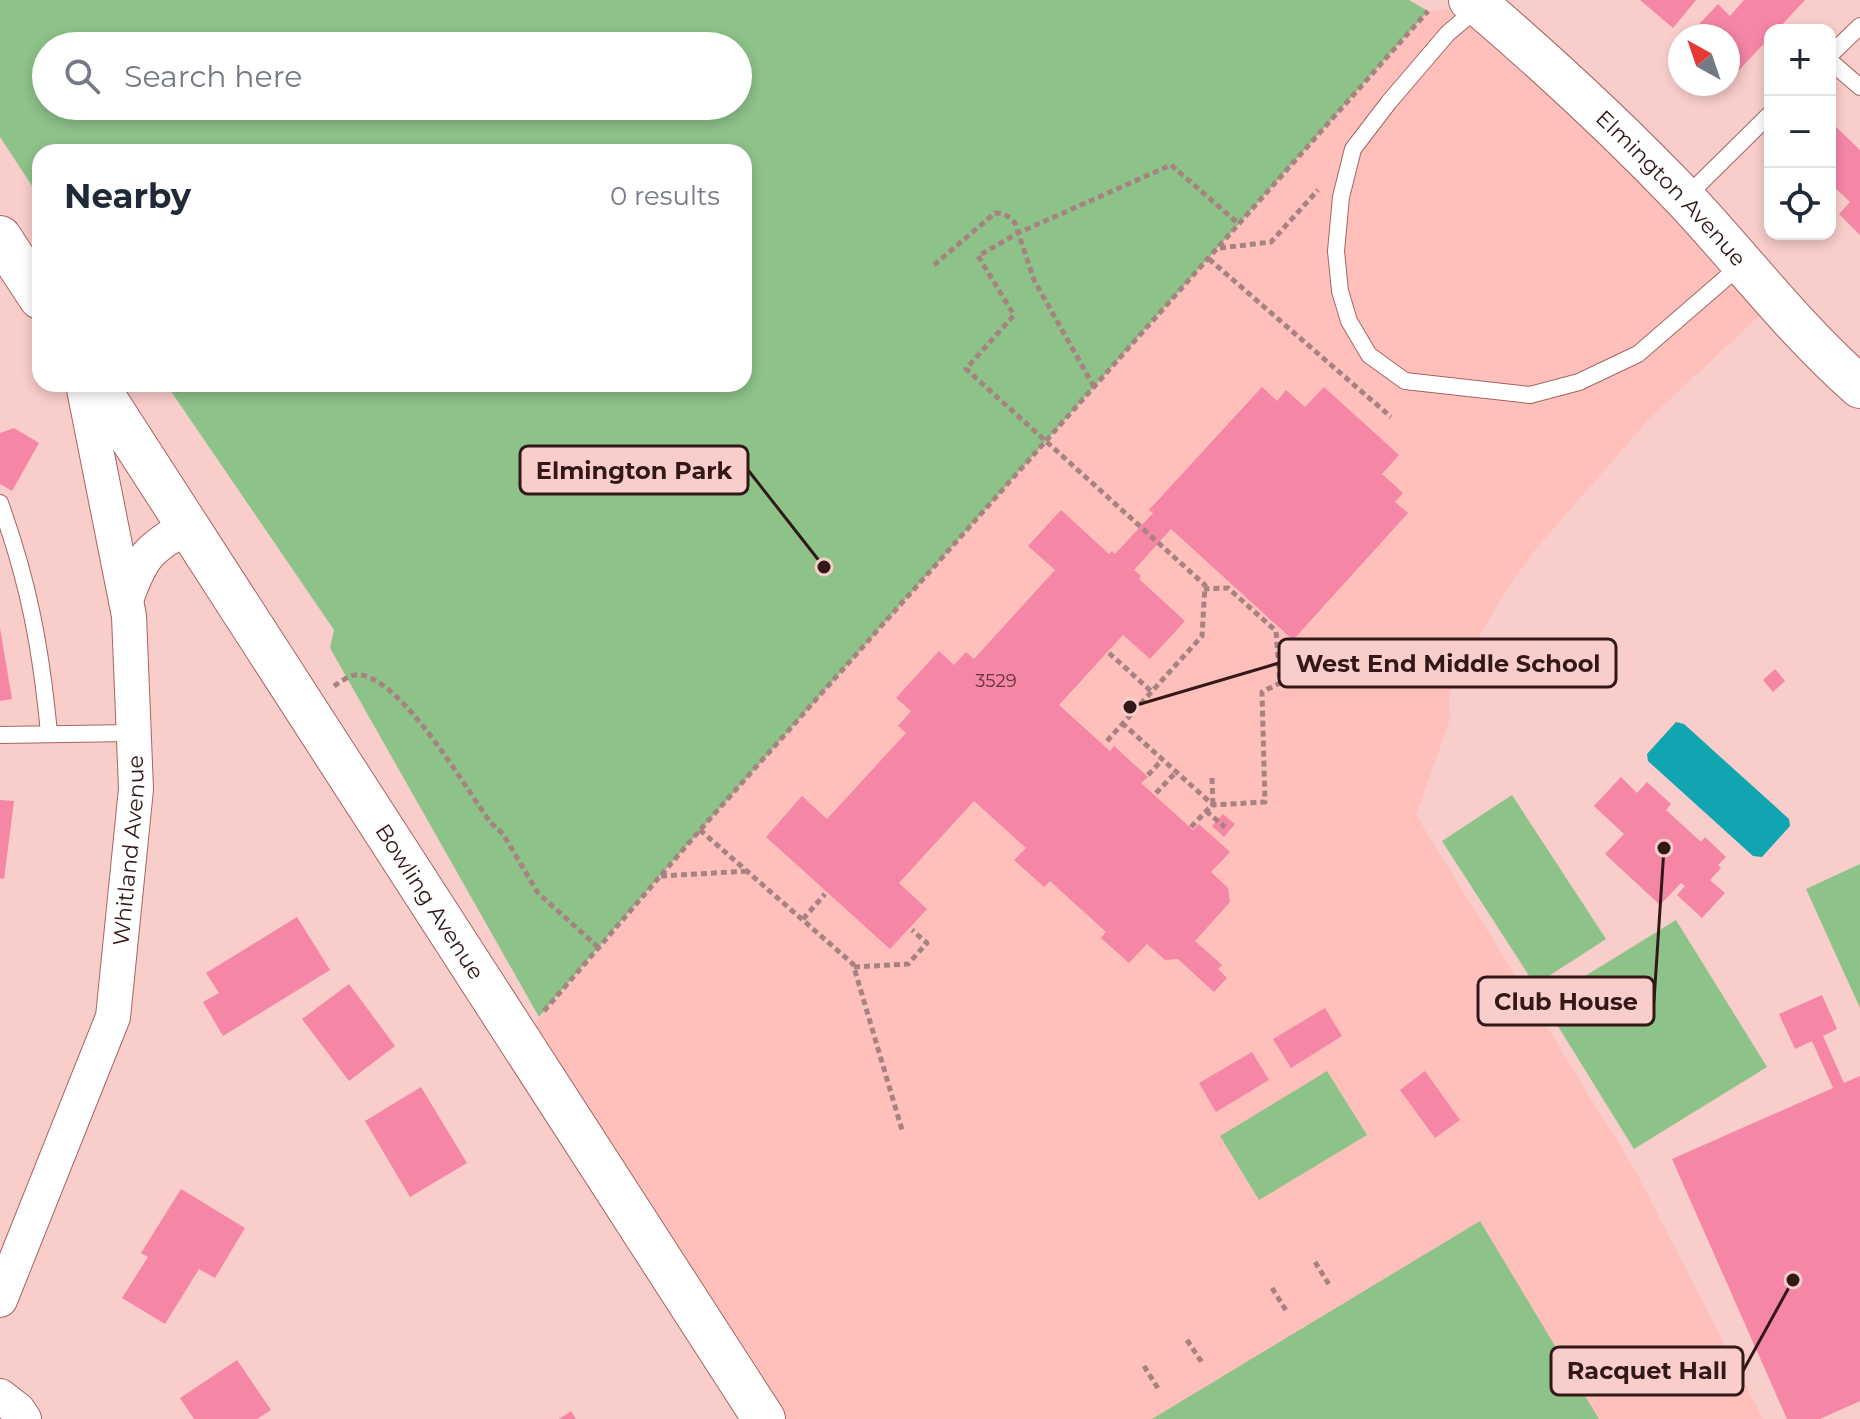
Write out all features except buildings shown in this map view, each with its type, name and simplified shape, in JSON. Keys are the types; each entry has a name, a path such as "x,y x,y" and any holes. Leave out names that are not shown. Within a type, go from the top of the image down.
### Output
{"street":[{"name":"Elmington Avenue","path":"1479,2 1559,74 1684,199 1804,331 1860,387"},
{"path":"0,237 32,286"},
{"name":"Whitland Avenue","path":"0,1300 113,1017 136,789 129,616 85,392"},
{"name":"Bowling Avenue","path":"101,392 764,1419"},
{"path":"126,600 139,563 159,543 187,526"},
{"path":"0,1396 24,1419"}],"lane":[{"path":"1479,2 1448,33 1353,149 1341,197 1336,251 1340,291 1349,321 1369,355 1405,381 1530,395 1579,382 1638,354 1743,264"},
{"path":"1836,52 1860,26"},
{"path":"1836,64 1860,87"},
{"path":"1684,199 1764,120"},
{"path":"0,503 31,600 43,667 49,733"},
{"path":"0,735 133,733"}],"path":[{"path":"521,1040 700,830 1428,11"},
{"path":"1107,741 1202,636 1205,585 966,369 1014,315 978,256 1018,233 1171,165 1239,224"},
{"path":"1219,248 1271,242 1319,189"},
{"path":"934,265 995,213 1010,217 1034,280 1094,387"},
{"path":"1209,259 1391,417"},
{"path":"1191,827 1213,805 1265,802 1262,692 1280,683 1276,631 1228,588 1204,589"},
{"path":"1109,653 1151,691"},
{"path":"333,686 351,675 363,675 391,692 411,710 491,823 503,834 538,893 599,948"},
{"path":"1122,723 1213,805"},
{"path":"1148,775 1162,760"},
{"path":"1156,793 1176,772"},
{"path":"1212,778 1213,805"},
{"path":"1206,811 1225,827"},
{"path":"700,830 854,967 902,1130"},
{"path":"660,876 749,871"},
{"path":"803,919 825,894"},
{"path":"854,967 908,964 927,943 912,930"},
{"path":"1315,1262 1330,1286"},
{"path":"1272,1288 1287,1312"},
{"path":"1187,1340 1203,1364"},
{"path":"1144,1366 1159,1390"}],"shaded area":[{"path":"1480,6 1776,300 1648,420 1535,550 1508,588 1449,695 1450,719 1416,815 1635,1170 1763,1419 764,1419 521,1040 700,830 1428,11"}],"green space":[{"path":"0,0 1409,0 1428,11 660,876 539,1017 330,648 334,630 171,392 752,392 752,144 32,144 32,186 0,137"},
{"path":"1512,795 1606,939 1535,985 1442,841"},
{"path":"1860,864 1860,1008 1806,889"},
{"path":"1676,920 1767,1067 1634,1149 1543,1002"},
{"path":"1327,1071 1367,1135 1259,1200 1220,1136"},
{"path":"1480,1221 1599,1419 1152,1419"}],"water":[{"path":"1676,722 1684,724 1789,819 1790,826 1762,857 1753,856 1648,761 1647,754"}],"place":[{"name":"Elmington Park","path":"824,567"},
{"name":"West End Middle School","path":"1130,707"},
{"name":"Club House","path":"1664,848"},
{"name":"Racquet Hall","path":"1793,1280"}]}
